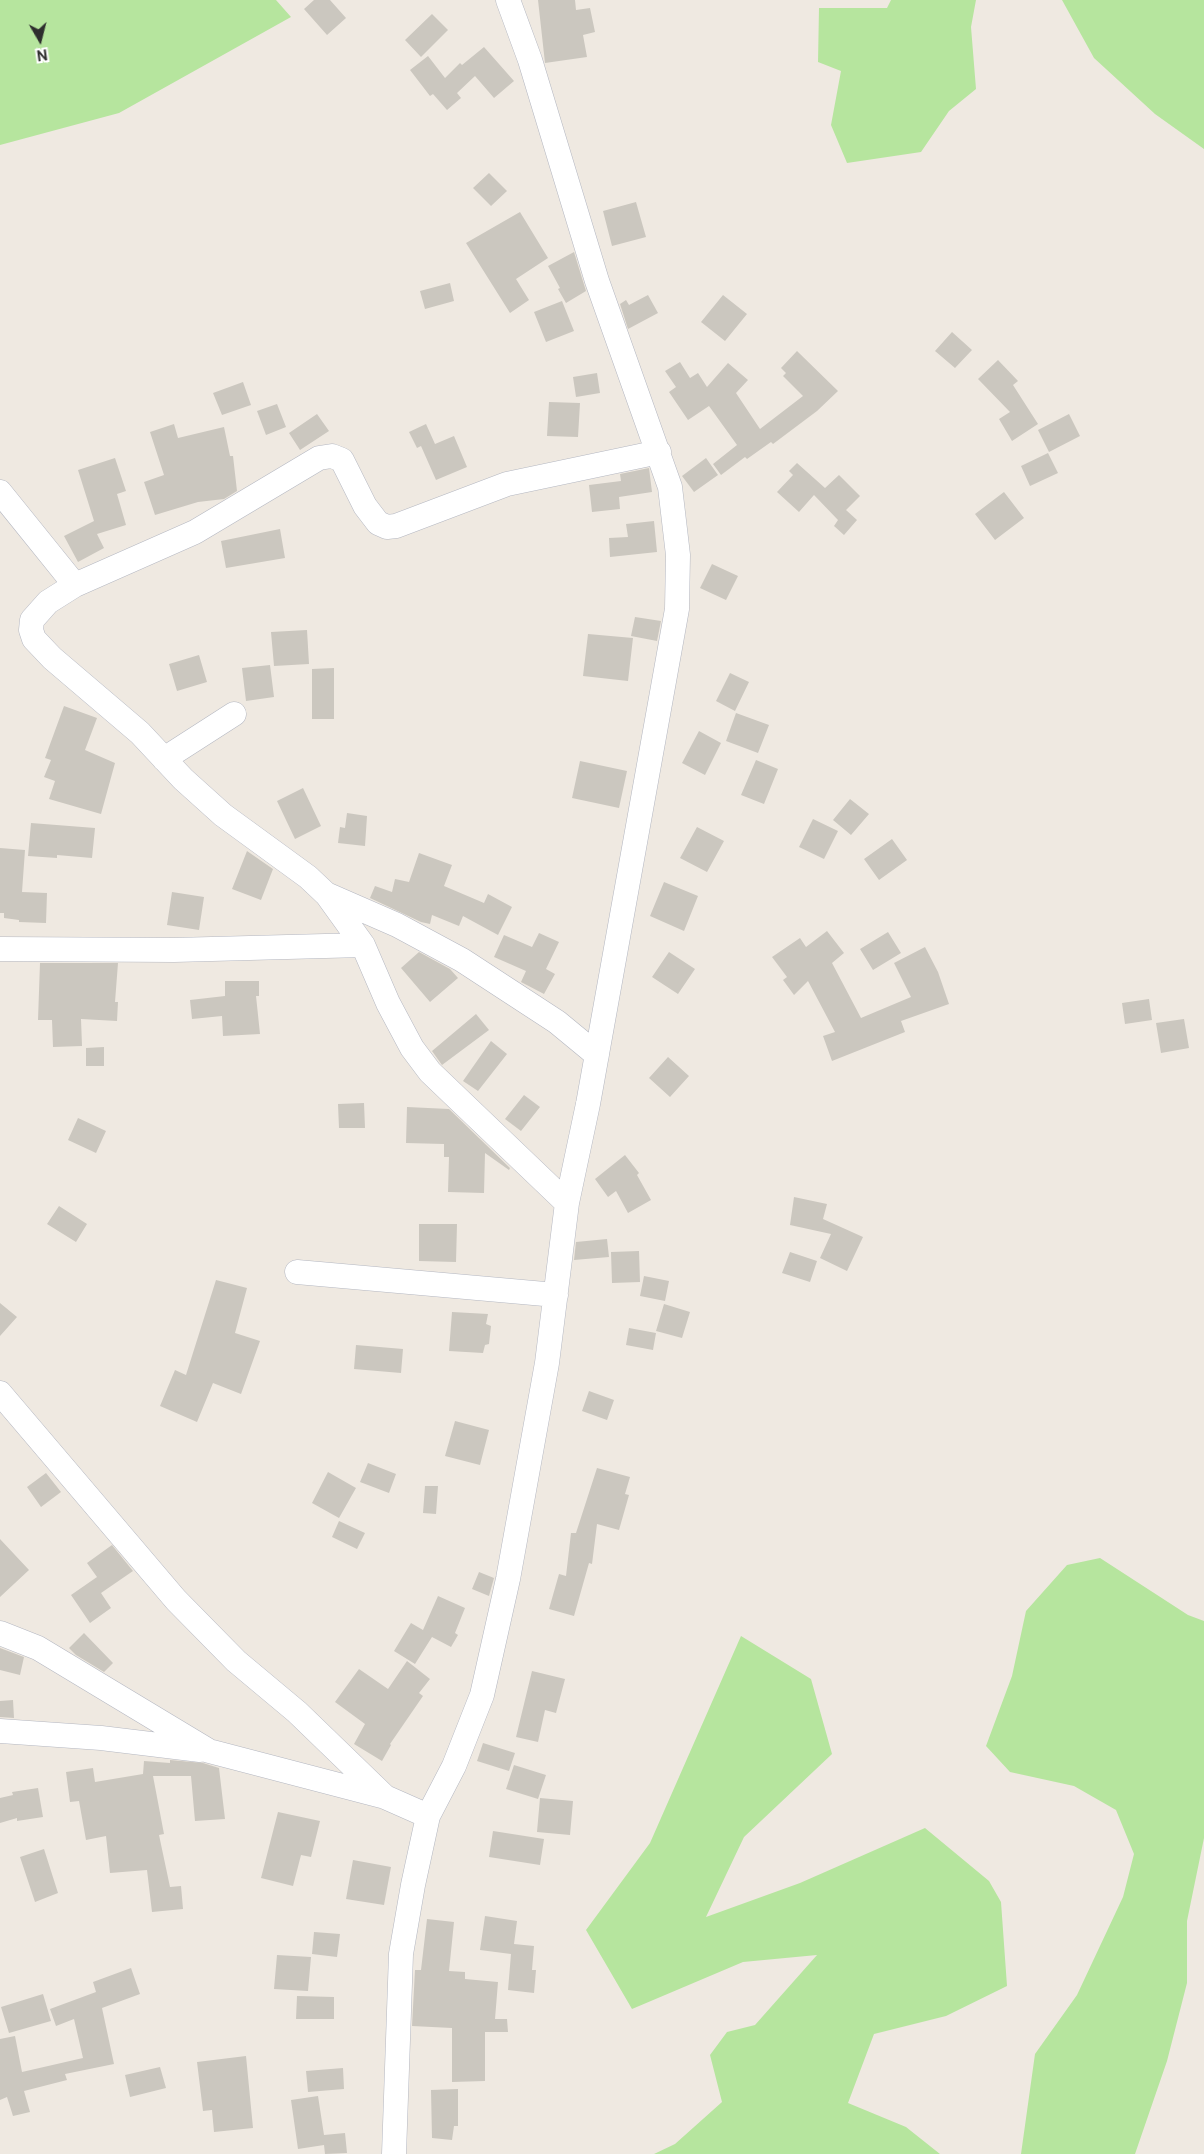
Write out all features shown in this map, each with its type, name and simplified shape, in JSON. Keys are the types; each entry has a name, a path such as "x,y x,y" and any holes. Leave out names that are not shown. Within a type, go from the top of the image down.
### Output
{"street":[{"path":"394,2154 401,1954 413,1885 428,1816 454,1766 482,1695 510,1569 547,1363 567,1203 597,1055 677,609 678,555 676,522 670,488 659,452 597,281 530,60 508,0"},
{"path":"567,1203 430,1072 412,1048 392,1011 363,945 326,894 308,877 223,815 164,759 140,733 52,658 34,640 31,630 32,620 48,602 74,585 195,532 319,458 332,456 342,460 365,506 378,524 387,527 412,520 507,484 659,452"},
{"path":"0,492 74,585"},
{"path":"164,759 234,714"},
{"path":"326,894 405,929 462,960 557,1022 597,1055"},
{"path":"0,949 174,950 363,945"},
{"path":"297,1272 556,1295"},
{"path":"0,1393 176,1600 236,1661 297,1712 385,1797"},
{"path":"0,1633 38,1648 209,1751"},
{"path":"0,1730 101,1738 209,1751 385,1797 428,1816"}],"green space":[{"path":"0,0 276,0 291,17 119,113 0,145"},
{"path":"891,0 976,0 971,27 976,89 949,111 921,152 847,163 831,125 841,71 818,62 819,8 887,8"},
{"path":"1062,0 1204,0 1204,149 1155,114 1094,58"},
{"path":"1100,1558 1188,1615 1204,1621 1204,1838 1187,1921 1187,1983 1167,2061 1135,2154 1021,2154 1035,2054 1077,1995 1123,1897 1134,1854 1116,1810 1074,1786 1010,1772 986,1746 1012,1676 1026,1611 1067,1565"},
{"path":"741,1636 811,1679 832,1754 744,1837 706,1917 800,1883 925,1828 989,1881 1001,1902 1007,1986 946,2016 874,2034 848,2103 906,2127 940,2154 654,2154 675,2144 722,2102 710,2055 727,2032 755,2025 817,1955 743,1962 632,2009 586,1930 650,1843"}],"building":[{"path":"314,0 330,0 346,18 327,35 304,9"},
{"path":"538,0 575,0 576,10 590,8 595,32 583,35 587,57 545,63"},
{"path":"432,14 448,30 421,57 405,40"},
{"path":"484,47 514,81 494,98 475,76 457,93 461,98 447,110 433,94 430,96 410,70 428,56 445,78 460,63 462,65"},
{"path":"489,173 507,191 491,206 473,188"},
{"path":"636,202 646,237 612,246 603,211"},
{"path":"520,212 548,258 516,279 529,300 510,313 466,243"},
{"path":"574,252 586,291 566,303 548,266"},
{"path":"450,283 454,301 425,309 420,291"},
{"path":"648,295 658,313 628,329 620,304 626,300 629,305"},
{"path":"723,295 747,314 725,341 701,322"},
{"path":"562,301 574,331 546,342 534,312"},
{"path":"952,332 972,350 955,368 935,351"},
{"path":"797,351 838,391 817,411 773,444 771,442 747,459 745,457 721,475 713,464 737,445 709,406 688,420 669,392 676,387 665,371 680,362 690,378 698,373 707,387 728,363 748,380 736,393 760,429 803,396 783,376 786,373 781,368"},
{"path":"998,360 1018,381 1013,385 1038,424 1012,441 999,419 1010,412 978,379"},
{"path":"597,373 600,393 576,397 573,377"},
{"path":"243,382 251,405 222,415 213,393"},
{"path":"549,402 580,403 578,437 547,436"},
{"path":"277,404 286,427 266,435 257,411"},
{"path":"317,414 329,431 300,450 289,433"},
{"path":"1069,414 1080,436 1049,452 1038,430"},
{"path":"174,424 178,438 224,427 230,456 233,456 237,491 224,499 198,502 155,515 144,482 164,475 150,432"},
{"path":"426,424 435,444 454,436 467,467 436,480 421,446 417,448 409,432"},
{"path":"1048,453 1058,473 1030,486 1021,466"},
{"path":"115,458 126,491 117,494 126,525 97,534 104,548 78,562 64,536 94,521 78,470"},
{"path":"706,458 718,475 694,492 682,476"},
{"path":"797,463 825,488 839,475 860,496 846,510 857,520 844,535 834,526 838,520 814,495 799,512 777,492 793,475 789,471"},
{"path":"649,468 652,492 619,497 620,509 592,512 589,485 621,481 620,474"},
{"path":"1004,492 1024,518 995,540 975,514"},
{"path":"654,521 657,552 610,557 609,538 628,537 626,524"},
{"path":"280,529 285,558 226,568 221,541"},
{"path":"712,564 738,576 726,600 700,588"},
{"path":"635,617 661,621 657,641 631,636"},
{"path":"307,630 309,664 274,666 271,632"},
{"path":"588,634 633,638 628,681 583,676"},
{"path":"199,655 207,682 177,691 169,664"},
{"path":"270,665 274,697 246,701 242,668"},
{"path":"334,668 334,719 312,719 312,669"},
{"path":"730,673 749,682 735,711 716,701"},
{"path":"64,706 97,718 85,750 115,763 101,814 49,799 55,781 44,777 51,760 45,758"},
{"path":"736,713 769,725 758,753 726,741"},
{"path":"699,731 721,743 705,775 682,763"},
{"path":"756,760 778,769 764,804 741,795"},
{"path":"580,761 627,771 619,808 572,798"},
{"path":"303,788 321,826 295,839 277,801"},
{"path":"850,799 869,814 851,835 833,820"},
{"path":"347,813 367,816 365,846 338,843 340,827 345,828"},
{"path":"813,819 838,831 824,859 799,847"},
{"path":"31,823 95,828 92,858 57,855 57,858 28,856"},
{"path":"697,827 724,841 707,872 680,858"},
{"path":"892,839 907,860 879,880 864,859"},
{"path":"0,848 25,850 22,892 47,893 46,923 19,922 19,920 4,918 4,913 0,913"},
{"path":"247,851 273,869 261,900 232,889"},
{"path":"419,853 452,865 444,886 484,903 488,894 512,907 498,935 463,916 459,926 432,915 430,924 421,922 370,898 375,886 392,892 395,879 409,882"},
{"path":"664,882 698,896 684,931 650,916"},
{"path":"172,892 204,897 199,930 167,925"},
{"path":"827,931 844,953 832,963 861,1018 911,997 894,963 925,947 938,972 949,1004 901,1021 905,1032 832,1061 823,1036 835,1032 808,981 794,995 783,980 787,977 772,957 800,938 806,947"},
{"path":"888,932 901,953 873,970 860,949"},
{"path":"539,933 559,942 546,969 555,974 544,994 521,982 526,971 494,957 504,935 532,947"},
{"path":"419,952 450,969 458,978 430,1002 401,968"},
{"path":"669,952 695,969 678,994 652,977"},
{"path":"40,963 118,963 115,1002 118,1002 117,1021 81,1019 82,1046 53,1047 52,1020 38,1020"},
{"path":"225,981 259,981 259,996 256,996 260,1034 223,1036 222,1016 192,1019 190,1000 225,996"},
{"path":"1149,999 1152,1020 1125,1024 1122,1003"},
{"path":"476,1014 489,1030 442,1065 432,1051"},
{"path":"1184,1019 1189,1048 1161,1053 1156,1023"},
{"path":"491,1041 507,1054 478,1091 463,1081"},
{"path":"104,1047 104,1066 86,1066 86,1048"},
{"path":"668,1057 689,1076 670,1097 649,1078"},
{"path":"524,1095 540,1107 521,1131 505,1119"},
{"path":"364,1103 365,1128 339,1128 338,1104"},
{"path":"407,1107 449,1109 510,1168 509,1170 485,1153 484,1193 448,1192 449,1157 444,1157 444,1144 406,1143"},
{"path":"78,1118 106,1131 96,1153 68,1140"},
{"path":"625,1155 639,1173 637,1175 651,1200 628,1213 616,1191 608,1197 595,1179"},
{"path":"794,1197 827,1204 823,1219 863,1237 847,1271 820,1258 831,1234 790,1225"},
{"path":"59,1206 87,1224 76,1242 47,1224"},
{"path":"419,1224 457,1224 456,1262 419,1261"},
{"path":"607,1239 609,1257 574,1260 576,1242"},
{"path":"639,1251 640,1282 612,1283 611,1252"},
{"path":"790,1252 817,1261 810,1282 782,1273"},
{"path":"644,1276 669,1281 665,1301 640,1296"},
{"path":"216,1280 247,1288 235,1333 260,1341 241,1394 213,1383 197,1422 160,1406 175,1370 186,1375"},
{"path":"0,1303 17,1317 0,1336"},
{"path":"664,1304 690,1312 682,1338 656,1331"},
{"path":"452,1312 488,1314 486,1324 491,1326 489,1344 485,1345 483,1353 449,1351"},
{"path":"629,1328 656,1333 653,1350 626,1345"},
{"path":"356,1345 403,1349 401,1373 354,1369"},
{"path":"589,1391 614,1400 607,1420 582,1411"},
{"path":"455,1421 489,1430 480,1465 445,1456"},
{"path":"368,1463 396,1474 389,1493 360,1482"},
{"path":"597,1468 630,1477 625,1494 629,1495 619,1530 597,1524 592,1564 589,1563 574,1616 549,1609 559,1574 566,1576 571,1533 576,1533"},
{"path":"328,1472 356,1488 339,1518 312,1503"},
{"path":"46,1473 61,1492 41,1507 27,1487"},
{"path":"425,1486 438,1486 436,1514 423,1513"},
{"path":"339,1521 365,1533 357,1549 332,1537"},
{"path":"0,1539 29,1570 0,1597"},
{"path":"112,1545 133,1571 101,1593 111,1608 90,1623 71,1595 97,1577 87,1563"},
{"path":"479,1572 494,1578 489,1596 472,1589"},
{"path":"438,1596 465,1608 455,1633 458,1635 451,1647 432,1637 415,1664 394,1651 411,1623 423,1630"},
{"path":"84,1633 113,1663 104,1672 76,1655 69,1648"},
{"path":"0,1648 24,1657 20,1675 0,1670"},
{"path":"407,1661 430,1679 419,1693 423,1696 390,1744 382,1761 354,1744 365,1724 335,1702 359,1669 388,1689"},
{"path":"532,1671 565,1679 556,1713 545,1710 538,1742 516,1737"},
{"path":"13,1700 14,1718 0,1717 0,1701"},
{"path":"483,1743 515,1753 509,1771 477,1761"},
{"path":"170,1760 203,1763 219,1768 225,1819 195,1821 191,1776 153,1776 164,1834 159,1835 170,1887 181,1886 183,1909 152,1912 147,1870 110,1873 106,1836 86,1840 79,1801 70,1802 66,1772 93,1768 95,1782 143,1774 144,1761 170,1763"},
{"path":"514,1765 546,1775 538,1799 506,1789"},
{"path":"38,1788 43,1817 17,1821 17,1818 0,1823 0,1798 13,1795 12,1792"},
{"path":"540,1798 573,1801 570,1835 537,1832"},
{"path":"278,1812 320,1821 311,1857 301,1855 293,1886 261,1878"},
{"path":"493,1831 544,1839 540,1865 489,1857"},
{"path":"44,1849 58,1893 35,1902 20,1857"},
{"path":"353,1860 391,1867 384,1905 346,1899"},
{"path":"485,1916 517,1921 514,1944 534,1946 532,1970 536,1970 534,1993 508,1990 511,1954 480,1950"},
{"path":"427,1919 454,1922 449,1971 465,1972 465,1979 498,1982 495,2019 507,2019 508,2032 485,2032 485,2081 452,2082 452,2028 412,2026 415,1970 421,1970"},
{"path":"314,1932 340,1934 337,1957 312,1954"},
{"path":"277,1955 311,1957 308,1991 274,1989"},
{"path":"131,1968 140,1994 102,2008 114,2064 65,2074 67,2080 24,2091 30,2112 13,2116 7,2097 0,2100 0,2039 15,2036 22,2072 83,2058 74,2019 56,2026 50,2009 96,1992 93,1982"},
{"path":"43,1994 51,2021 9,2033 1,2007"},
{"path":"297,1996 334,1997 334,2019 296,2019"},
{"path":"246,2056 253,2128 214,2132 212,2110 203,2111 197,2062"},
{"path":"160,2067 166,2088 130,2097 125,2075"},
{"path":"343,2068 344,2089 308,2092 306,2071"},
{"path":"458,2089 458,2126 454,2126 452,2140 432,2138 431,2090"},
{"path":"318,2096 324,2135 345,2133 347,2153 325,2154 324,2145 298,2149 291,2100"}]}
